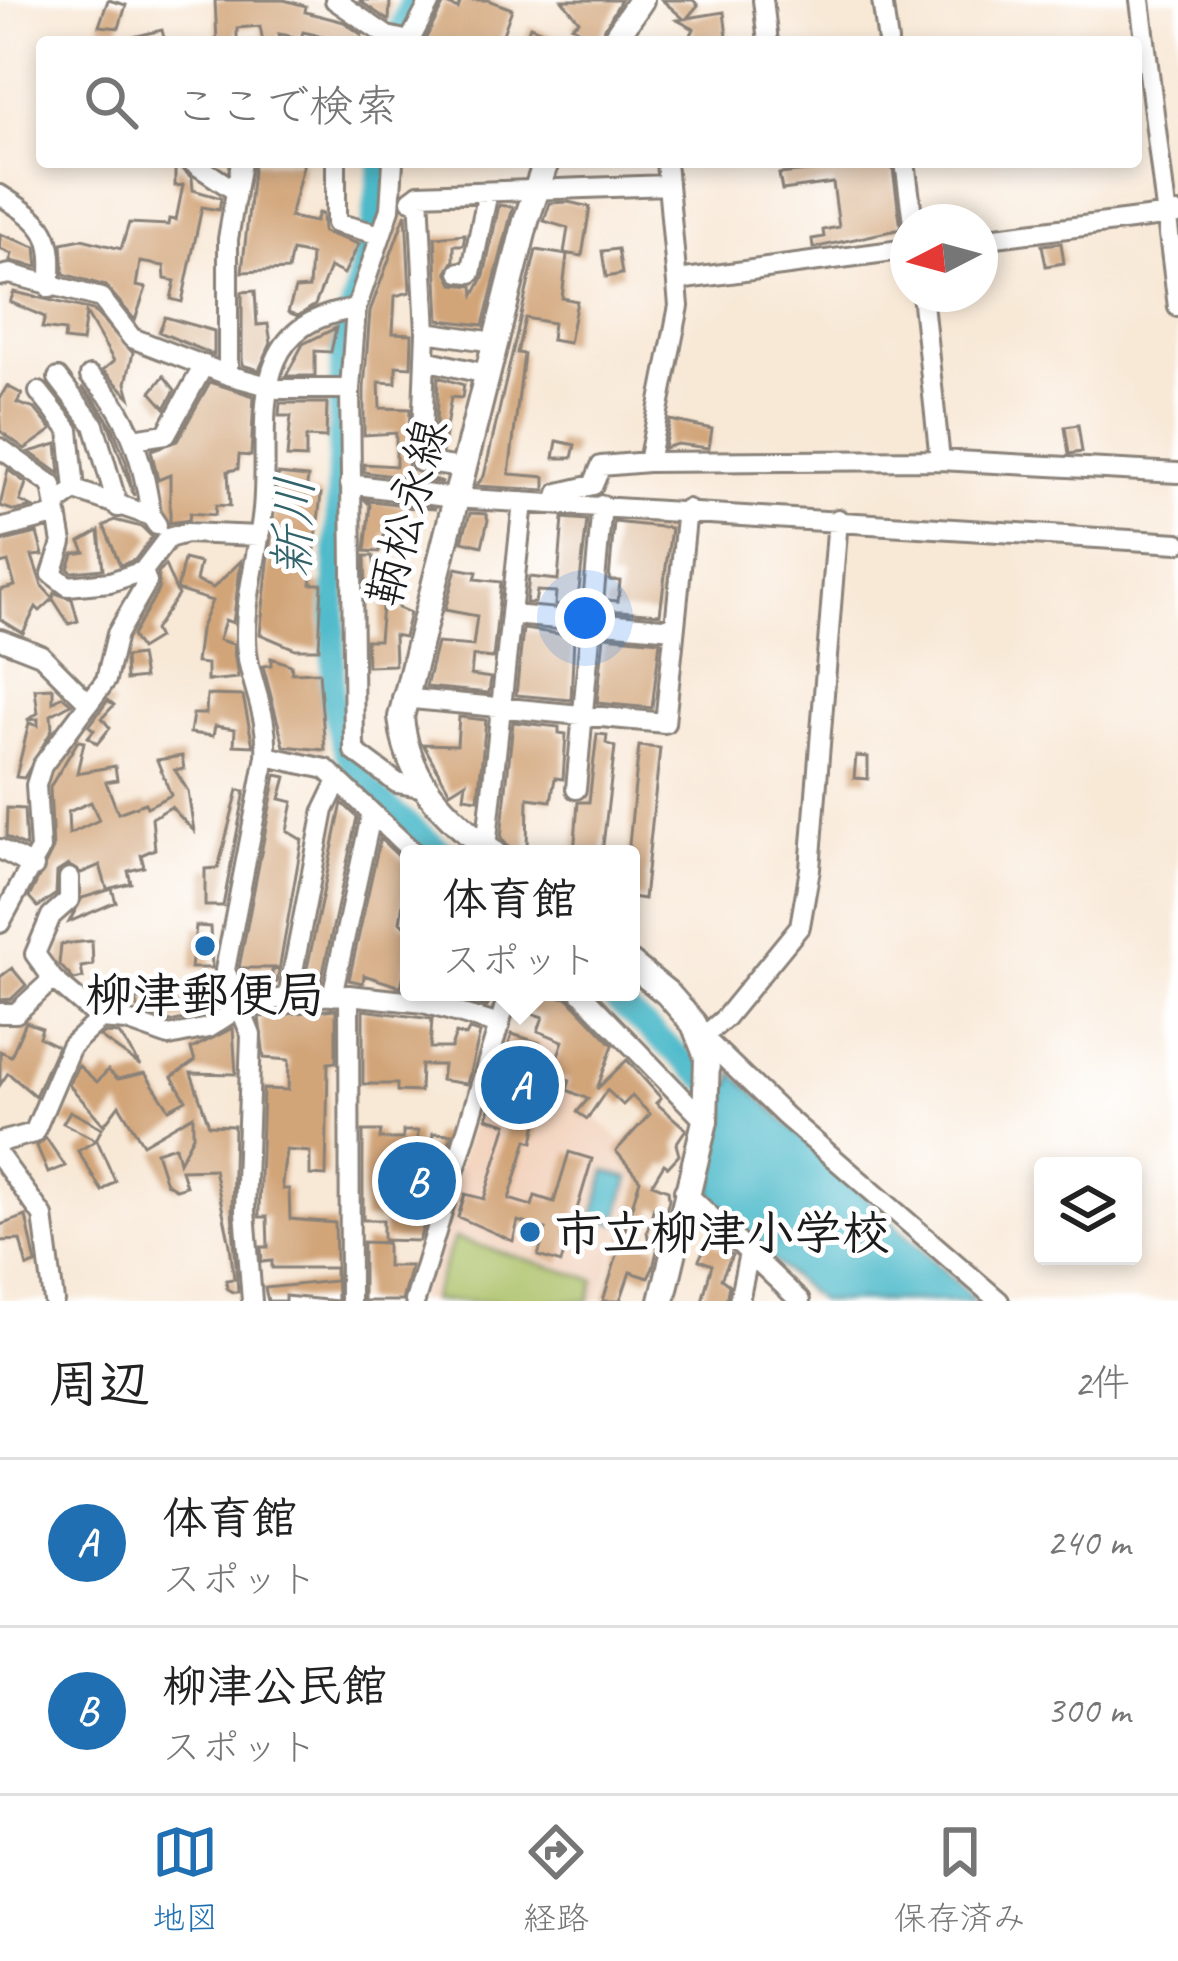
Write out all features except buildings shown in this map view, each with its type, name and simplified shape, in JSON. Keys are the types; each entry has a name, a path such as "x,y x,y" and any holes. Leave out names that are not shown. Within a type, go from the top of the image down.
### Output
{"main road":[{"path":"618,36 641,0"},
{"name":"鞆松永線","path":"420,787 404,750 402,698 544,168"},
{"path":"420,787 483,845"},
{"path":"640,971 667,992 704,1042 705,1119 662,1301"}],"street":[{"path":"335,0 387,36"},
{"path":"412,36 431,0"},
{"path":"763,0 767,36"},
{"path":"882,0 887,36"},
{"path":"1140,0 1173,214 1178,308"},
{"path":"201,168 234,190"},
{"path":"228,375 224,318 240,168"},
{"path":"335,168 336,223 381,236"},
{"path":"288,997 331,772 354,751 350,484 340,390 356,309 390,209 393,168"},
{"path":"648,462 679,306 667,168"},
{"path":"906,168 911,204"},
{"path":"390,209 419,194 668,185"},
{"path":"460,272 471,273 488,192"},
{"path":"419,194 426,332 421,462 461,468"},
{"path":"0,195 47,234 54,247 50,288"},
{"path":"998,237 1173,214"},
{"path":"678,280 890,251"},
{"path":"0,277 10,274 101,298 131,338 228,375 266,385 340,390"},
{"path":"252,1301 245,1211 251,1035 225,970 266,756 268,721 245,640 260,536 266,385 296,332 334,312 356,309"},
{"path":"924,312 940,460"},
{"path":"426,332 494,341"},
{"path":"425,360 486,374"},
{"path":"133,440 166,434 204,364"},
{"path":"90,376 106,390 133,440 151,517 168,538"},
{"path":"58,378 94,425 118,507"},
{"path":"39,392 69,430 62,544 52,574 68,586 110,582 143,571 168,538 186,533 260,536"},
{"path":"0,448 41,472 67,496 151,517"},
{"path":"556,502 559,493 593,485 601,466 648,462 940,460 1178,473"},
{"path":"350,484 453,498 1178,543"},
{"path":"0,529 56,514 67,496"},
{"path":"491,845 524,502"},
{"path":"576,789 602,506"},
{"path":"402,698 665,723 687,509"},
{"path":"838,519 810,869 800,926 704,1042 999,1301"},
{"path":"0,923 40,849 36,785 42,766 106,680 117,634 148,582 143,571"},
{"path":"512,615 590,618 674,629"},
{"path":"0,639 41,655 88,702"},
{"path":"354,751 397,783 420,787"},
{"path":"266,756 331,772 405,845"},
{"path":"350,1301 340,995 371,816"},
{"path":"0,849 34,867"},
{"path":"69,878 69,900 51,916 35,954 53,980 100,1019 127,1021 169,1036 208,1028 239,1008 288,997 340,995 400,1001"},
{"path":"0,1013 16,1013 53,980"},
{"path":"403,1001 500,1025"},
{"path":"415,1301 507,1001"},
{"path":"589,1001 705,1119"},
{"path":"0,1142 34,1133 71,1046 100,1019"},
{"path":"0,1157 44,1216 54,1301"},
{"path":"685,1191 800,1301"},
{"path":"739,1301 749,1253"}],"shaded area":[{"name":"市立柳津小学校","path":"501,1030 558,1046 555,1056 582,1066 574,1096 643,1162 599,1301 417,1301"}],"green space":[{"path":"454,1238 595,1280 589,1301 431,1301"}],"water":[{"path":"733,1073 976,1301 819,1301 709,1205"},
{"path":"606,1171 629,1178 616,1224 593,1218"}],"waterway":[{"name":"新川","path":"397,36 412,0"},
{"name":"新川","path":"380,168 373,224 342,348 332,696 338,727 356,771 384,803 434,845"},
{"name":"新川","path":"615,1001 729,1099"}],"place":[{"name":"柳津郵便局","path":"205,946"},
{"name":"体育館","path":"520,1085"},
{"name":"柳津公民館","path":"417,1181"},
{"name":"市立柳津小学校","path":"530,1232"}]}
